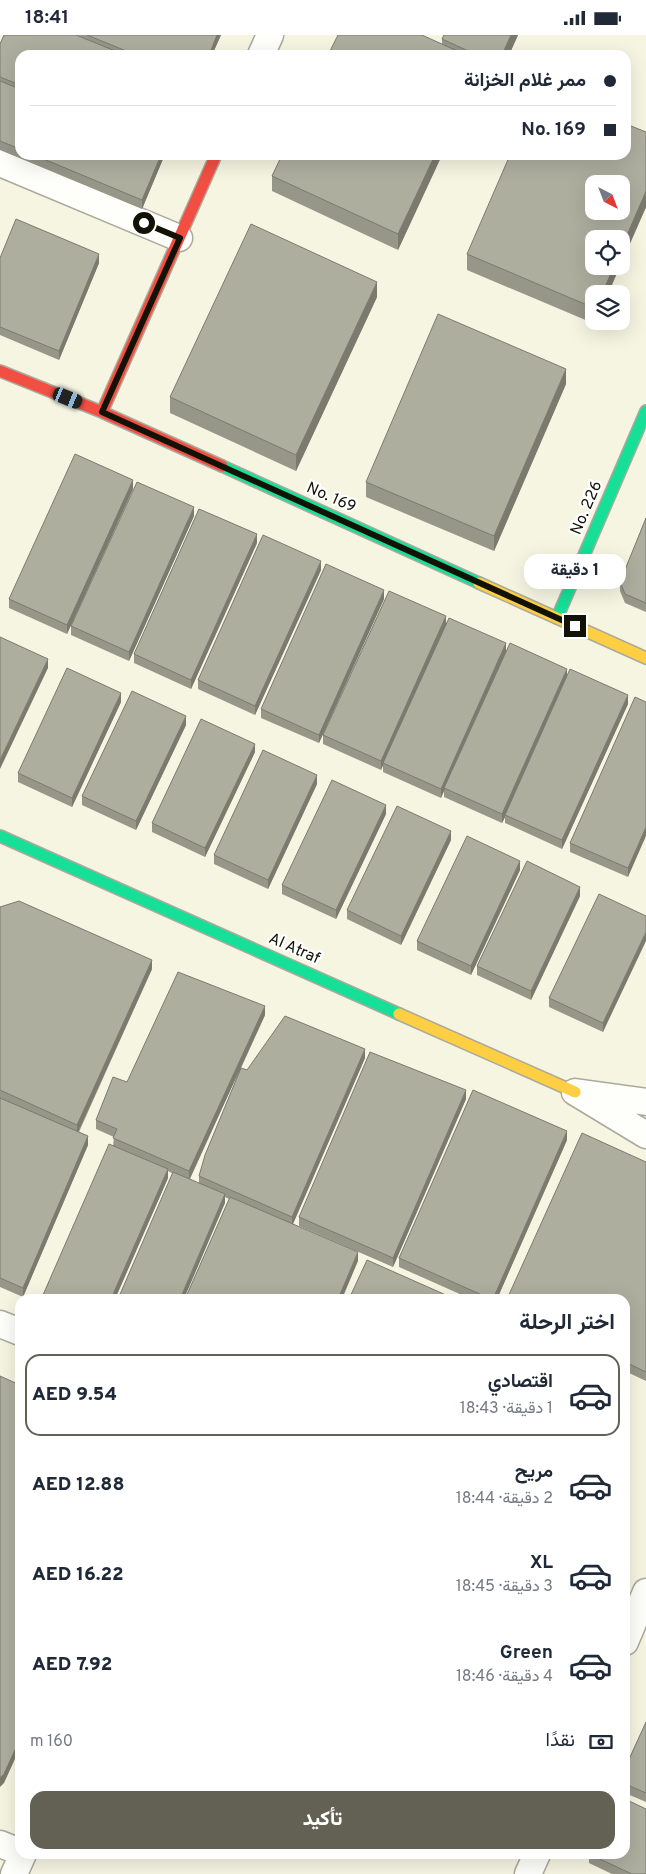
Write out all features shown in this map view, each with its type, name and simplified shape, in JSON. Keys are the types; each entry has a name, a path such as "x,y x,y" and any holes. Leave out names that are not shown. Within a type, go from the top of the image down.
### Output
{"street":[{"path":"263,50 270,35"},
{"path":"102,412 214,160"},
{"path":"0,163 180,238"},
{"name":"No. 169","path":"0,371 102,412 646,658"},
{"name":"No. 226","path":"557,618 646,411"},
{"name":"Al Atraf","path":"1,839 575,1092"},
{"path":"575,1092 646,1102"},
{"path":"575,1092 646,1135"},
{"path":"0,1324 15,1330"},
{"path":"630,1624 638,1595"},
{"path":"0,1844 15,1850"},
{"path":"14,1874 20,1859"},
{"path":"528,1874 535,1859"}],"building":[{"path":"4,35 76,35 113,50 15,50 15,83 0,77 0,44"},
{"path":"87,35 217,35 211,50 124,50"},
{"path":"338,35 422,35 455,50 330,50"},
{"path":"444,35 511,35 504,50 466,50 442,39"},
{"path":"0,81 15,87 15,147 0,141"},
{"path":"631,126 646,132 646,191 629,230 585,230 585,275 610,275 606,285 585,285 585,304 467,254 508,160 631,160"},
{"path":"46,160 159,160 142,200"},
{"path":"280,160 433,160 398,234 272,176"},
{"path":"16,219 99,254 59,351 0,327 0,258"},
{"path":"251,224 377,282 296,455 170,397"},
{"path":"438,314 566,369 494,536 366,482"},
{"path":"75,454 133,480 67,625 9,599"},
{"path":"137,482 194,507 129,652 71,626"},
{"path":"199,509 257,534 191,680 134,654"},
{"path":"646,518 646,603 625,594 620,582"},
{"path":"263,535 321,561 255,706 198,680"},
{"path":"326,564 384,590 319,735 261,709"},
{"path":"389,591 446,616 381,761 323,735"},
{"path":"449,618 506,643 441,789 383,763"},
{"path":"0,637 48,659 0,760"},
{"path":"510,643 567,669 502,814 444,788"},
{"path":"67,668 121,693 72,798 18,773"},
{"path":"570,669 628,695 562,840 505,815"},
{"path":"132,691 186,716 136,821 82,796"},
{"path":"635,697 646,702 646,827 628,868 570,843"},
{"path":"201,719 255,744 205,848 152,823"},
{"path":"263,750 317,775 268,880 214,855"},
{"path":"332,780 386,805 336,910 282,885"},
{"path":"397,806 451,831 401,936 347,910"},
{"path":"467,836 520,861 471,966 417,941"},
{"path":"527,861 580,887 531,991 477,966"},
{"path":"599,894 646,916 646,932 603,1023 549,998"},
{"path":"19,901 152,960 77,1125 0,1090 0,907"},
{"path":"178,972 265,1006 189,1171 113,1138 117,1129 96,1120 113,1077 127,1082"},
{"path":"285,1016 365,1049 292,1217 199,1176 205,1155 241,1068 247,1070"},
{"path":"370,1052 466,1090 393,1258 299,1217"},
{"path":"473,1090 567,1131 495,1294 480,1294 399,1258"},
{"path":"0,1098 88,1136 23,1288 0,1278"},
{"path":"582,1133 646,1162 646,1372 630,1364 630,1294 509,1294"},
{"path":"109,1144 168,1169 113,1294 43,1294"},
{"path":"173,1172 225,1194 182,1294 120,1294"},
{"path":"230,1197 358,1252 340,1294 187,1294"},
{"path":"367,1260 444,1294 351,1294"},
{"path":"0,1376 15,1383 15,1750 4,1774 0,1778"},
{"path":"646,1722 646,1793 630,1786 630,1757"},
{"path":"630,1801 646,1809 646,1874 632,1874 600,1859 630,1859"}],"traffic: fast":[{"path":"557,618 646,411"},
{"path":"222,466 479,583"},
{"path":"0,836 399,1014"}],"traffic: slow":[{"path":"479,583 646,658"},
{"path":"399,1014 575,1092"}],"traffic: jam":[{"path":"102,412 214,160"},
{"path":"0,371 102,412 222,466"}],"route":[{"path":"144,223 180,238 102,412 575,626"}]}
